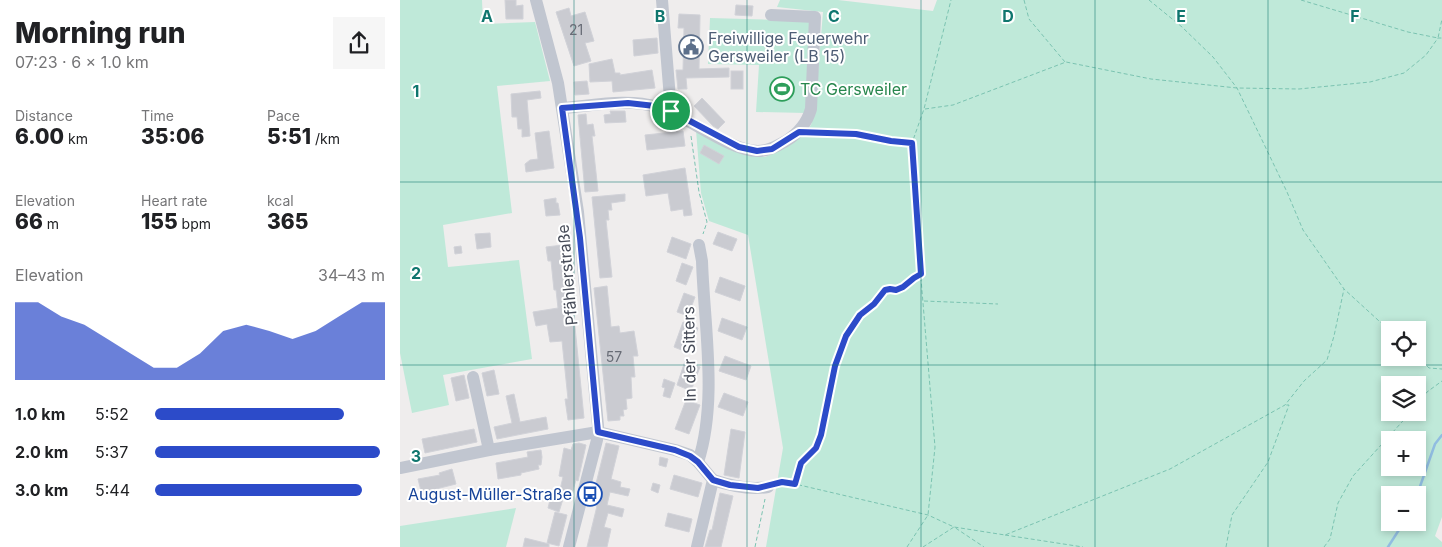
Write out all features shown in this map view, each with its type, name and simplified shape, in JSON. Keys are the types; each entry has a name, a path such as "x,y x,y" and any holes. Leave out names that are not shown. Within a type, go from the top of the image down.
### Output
{"street":[{"name":"Pfählerstraße","path":"536,0 549,46 562,108 578,221 598,432 569,547"},
{"path":"662,0 671,111"},
{"path":"562,108 628,103 655,106 671,111 739,147 757,151 772,149 799,132 808,120 811,109 815,17 771,15"},
{"name":"In der Sitters","path":"698,462 705,441 708,375 700,245"},
{"path":"473,377 489,450"},
{"path":"400,468 489,450 598,432 675,450 690,456 698,462 713,480 730,485 758,488 768,487"},
{"path":"697,547 713,480"}],"path":[{"path":"907,547 928,515 935,447 912,143 924,109 951,0"},
{"path":"1024,0 1029,19 1066,62"},
{"path":"1149,0 1182,27 1213,58 1237,88 1287,192 1303,230 1344,289 1381,323"},
{"path":"1301,0 1408,32 1442,38"},
{"path":"924,109 953,105 1066,62 1151,79 1237,88 1299,89 1370,82 1404,73 1426,55 1438,38 1442,20"},
{"path":"689,121 698,192 707,222 700,245"},
{"path":"799,132 856,134 912,143"},
{"path":"795,484 801,463 816,448 821,435 835,366 846,336 860,315 874,304 885,290 896,290 903,287 921,274"},
{"path":"1004,535 1170,469 1285,405 1304,381 1327,360 1344,289"},
{"path":"923,301 998,304"},
{"path":"1426,365 1429,368 1442,369"},
{"path":"1426,393 1442,381"},
{"path":"1226,547 1232,515 1272,454 1289,406 1285,405"},
{"path":"1324,547 1330,539 1338,503 1353,476 1403,421"},
{"path":"755,547 768,487 782,482 928,515 954,527 984,547"},
{"path":"923,547 954,527 1083,547"}],"green space":[{"path":"400,0 482,0 483,24 535,22 550,81 497,86 512,213 443,225 448,267 519,260 532,359 443,375 449,405 412,413 400,353"},
{"path":"780,0 838,0 933,11 937,0 1442,0 1442,517 1435,536 1442,542 1442,547 766,547 783,448 748,235 709,221 701,193 696,130 740,151 765,157 785,148 802,136 811,125 815,108 823,12 777,7"},
{"name":"TC Gersweiler","path":"710,18 810,21 806,113 756,112 759,65 708,64"},
{"path":"516,508 506,547 400,547 400,526"}],"building":[{"path":"505,0 516,0 516,6 523,5 523,19 506,19"},
{"path":"736,5 753,6 752,16 735,15"},
{"path":"569,8 571,16 585,12 594,41 585,43 591,61 574,66 556,12"},
{"path":"679,14 700,15 699,69 729,68 729,77 686,78 687,89 678,89 676,70 683,70 684,28 678,28"},
{"path":"657,38 658,53 634,56 633,40"},
{"path":"612,59 615,73 620,73 620,75 652,70 655,88 613,92 612,81 590,82 589,64"},
{"path":"731,71 743,71 743,89 731,89"},
{"path":"587,81 589,94 575,95 574,82"},
{"path":"540,91 541,98 527,100 530,136 522,137 522,129 518,129 517,117 512,117 511,94"},
{"path":"702,98 725,122 718,129 694,106"},
{"path":"610,111 625,111 626,122 605,123 604,115 611,114"},
{"path":"586,114 587,125 593,124 595,136 592,136 598,191 585,192 578,115"},
{"path":"549,131 554,168 526,172 525,164 530,160 538,159 535,133"},
{"path":"683,131 685,146 647,150 645,135"},
{"path":"704,145 724,156 719,164 700,153"},
{"path":"685,168 692,215 684,216 683,209 671,211 668,193 646,196 643,175"},
{"path":"625,194 625,201 611,203 612,210 608,210 609,220 606,220 612,277 600,278 592,197"},
{"path":"556,198 560,215 546,216 544,200"},
{"path":"718,232 737,239 732,251 713,244"},
{"path":"490,233 491,247 477,249 475,234"},
{"path":"672,237 691,244 686,259 667,252"},
{"path":"563,245 567,287 572,317 574,317 584,418 568,420 565,399 568,399 562,341 550,342 547,324 536,326 533,312 558,308 551,261 548,261 546,247"},
{"path":"461,246 462,253 455,254 454,247"},
{"path":"682,263 693,267 686,285 676,281"},
{"path":"720,277 745,286 740,301 715,292"},
{"path":"607,286 611,327 619,326 620,333 634,331 638,356 633,356 635,377 631,377 632,398 626,399 627,409 623,410 624,416 620,416 620,420 608,421 594,288"},
{"path":"684,293 695,297 688,316 677,312"},
{"path":"722,318 747,327 742,340 718,331"},
{"path":"683,322 698,328 689,353 674,347"},
{"path":"725,356 751,366 746,380 719,371"},
{"path":"685,361 700,367 691,391 677,385"},
{"path":"494,370 499,394 487,396 482,373"},
{"path":"464,375 469,398 456,401 451,378"},
{"path":"664,379 675,383 670,398 663,396 665,388 662,387"},
{"path":"724,393 748,402 743,416 718,407"},
{"path":"514,394 520,422 546,417 548,429 497,439 494,427 512,423 506,396"},
{"path":"686,400 700,405 689,434 675,429"},
{"path":"474,429 477,442 425,453 422,439"},
{"path":"731,429 745,432 739,478 724,475"},
{"path":"606,443 619,446 611,479 621,482 620,487 630,489 628,496 610,492 607,505 624,509 622,517 608,513 604,527 611,529 607,547 587,547 597,506 591,504"},
{"path":"573,444 586,445 578,481 576,480 570,501 563,499 559,512 548,508 551,496 558,498 563,477 559,476 564,448 571,450"},
{"path":"541,450 542,457 541,465 538,465 539,469 521,473 521,475 498,479 496,463 528,457 527,452"},
{"path":"660,457 668,459 666,467 659,465"},
{"path":"452,469 456,484 436,489 437,492 422,495 418,479 440,475 439,473"},
{"path":"674,475 702,483 698,497 670,489"},
{"path":"653,483 660,485 658,493 651,490"},
{"path":"720,493 733,496 721,547 705,547 710,530 712,530"},
{"path":"555,512 567,515 559,546 547,543"},
{"path":"668,513 692,519 689,532 665,526"},
{"path":"525,538 549,544 549,547 523,547"}],"waterway":[{"path":"1420,486 1435,444 1442,435"},
{"path":"1388,547 1398,531"}],"place":[{"name":"Freiwillige Feuerwehr Gersweiler (LB 15)","path":"691,47"},
{"name":"TC Gersweiler","path":"782,89"},
{"name":"August-Müller-Straße","path":"590,494"}],"route":[{"path":"628,103 655,106 671,111 739,147 757,151 772,149 799,132 856,134 912,143 921,274 903,287 896,290 885,290 874,304 860,315 846,336 835,366 821,435 816,448 801,463 795,484 782,482 758,488 730,485 713,480 698,462 690,456 675,450 598,432 578,212 562,108 628,103"}]}
